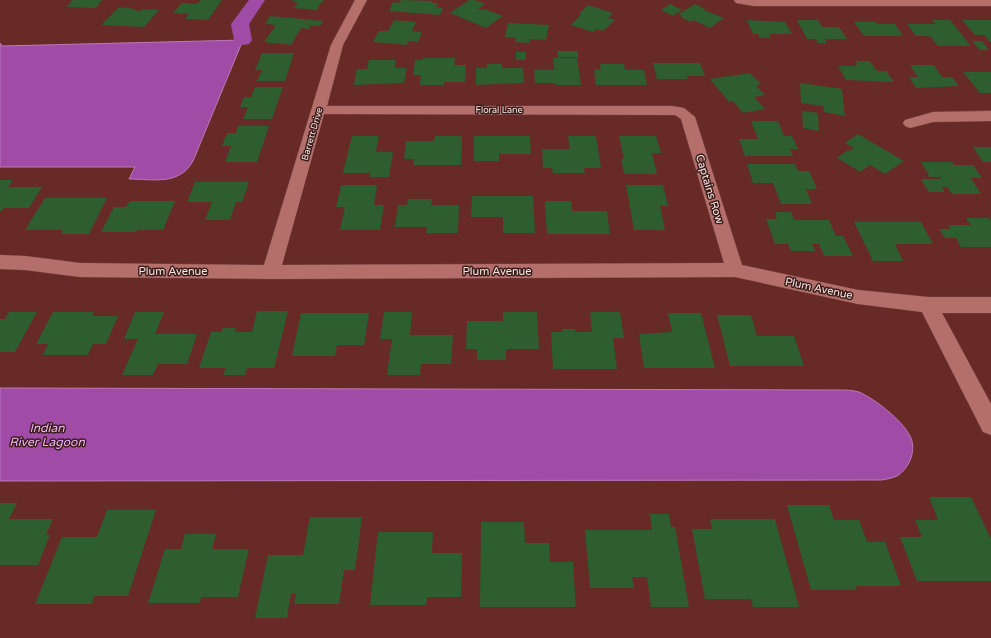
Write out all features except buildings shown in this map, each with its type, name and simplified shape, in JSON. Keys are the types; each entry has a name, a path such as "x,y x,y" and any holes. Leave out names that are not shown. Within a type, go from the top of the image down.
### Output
{"street":[{"name":"Barrett Drive","path":"271,272 337,45 361,0"},
{"path":"740,0 754,2 991,2"},
{"name":"Floral Lane","path":"319,110 679,111"},
{"name":"Captains Row","path":"679,111 688,117 735,270"},
{"path":"910,123 933,117 991,116"},
{"name":"Plum Avenue","path":"0,262 25,262 80,270 271,272 735,270 858,297 928,304 991,305"},
{"path":"928,304 991,425"}],"water":[{"path":"243,40 193,161 187,169 173,178 156,180 129,179 135,167 0,167 0,43 2,46"},
{"name":"Indian River Lagoon","path":"0,388 848,390 865,395 895,417 910,436 913,447 909,463 902,473 895,477 882,480 0,481"}],"waterway":[{"path":"243,40 240,24 257,0"}]}
